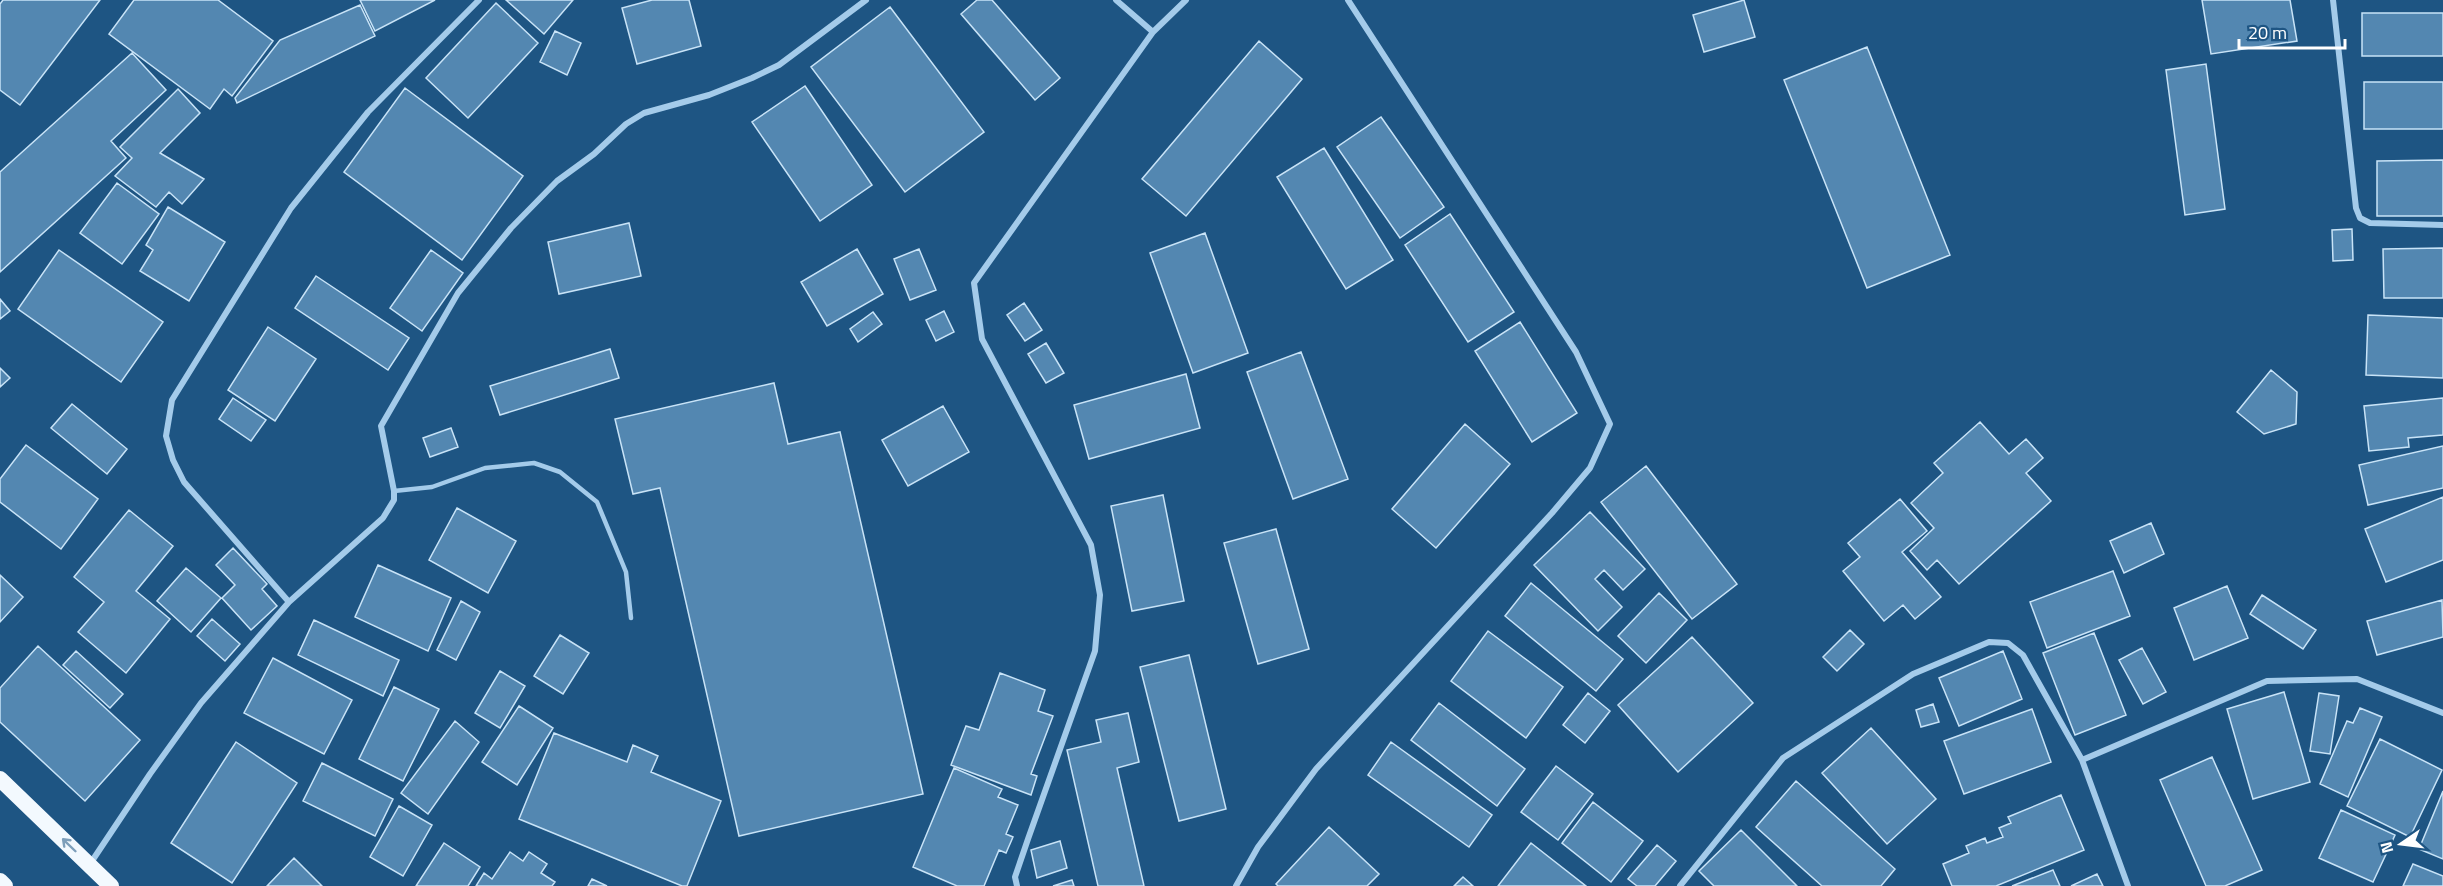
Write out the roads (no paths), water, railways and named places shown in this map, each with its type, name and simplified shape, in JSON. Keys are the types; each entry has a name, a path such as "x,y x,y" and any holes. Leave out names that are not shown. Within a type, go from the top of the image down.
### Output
{"highway":[{"path":"0,779 111,886"},
{"path":"0,881 5,886"}],"street":[{"path":"289,602 184,482 173,460 166,436 172,400 291,208 368,112 479,0"},
{"path":"89,865 201,703 289,602 383,518 394,500 394,490 381,426 458,293 511,228 557,181 594,154 626,124 644,113 709,95 752,78 779,64 866,0"},
{"path":"1116,0 1153,32"},
{"path":"1017,886 1016,877 1028,839 1095,651 1100,594 1091,545 982,339 974,283 1153,32 1186,0"},
{"path":"1236,886 1258,847 1316,769 1552,513 1590,468 1610,424 1576,352 1348,0"},
{"path":"2333,0 2356,208 2360,218 2370,223 2443,225"},
{"path":"1680,886 1782,758 1913,674 1989,642 2008,643 2023,655 2082,760 2128,886"},
{"path":"2082,760 2267,681 2357,680 2443,713"}],"lane":[{"path":"394,490 432,487 485,468 534,463 560,472 597,502 626,572 631,618"}]}
